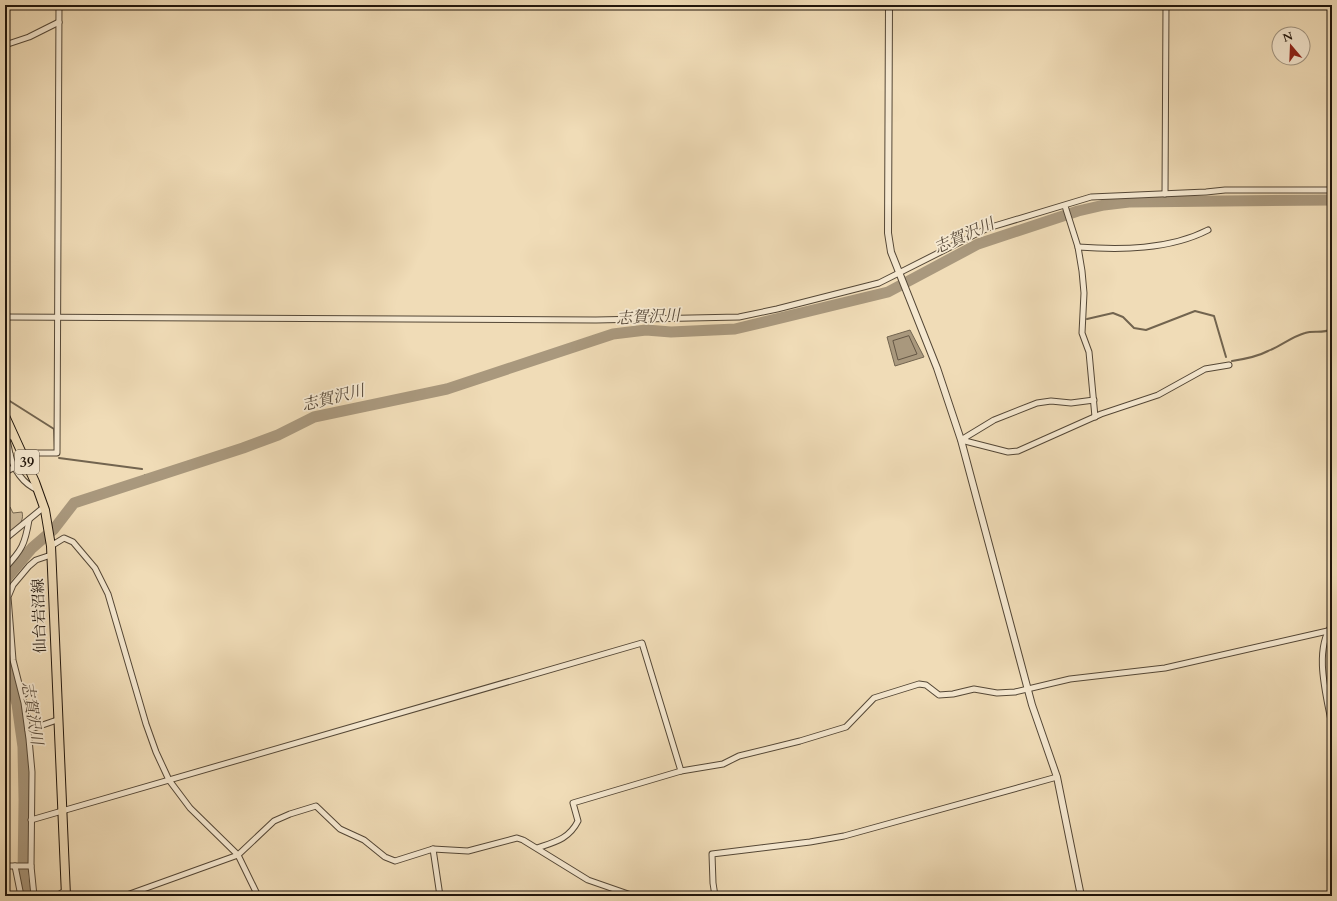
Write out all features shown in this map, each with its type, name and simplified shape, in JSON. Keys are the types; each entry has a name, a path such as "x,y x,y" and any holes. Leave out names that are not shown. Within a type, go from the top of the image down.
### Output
{"main road":[{"name":"仙台岩沼線","path":"5,416 23,453 38,491 44,508 51,543 65,894"}],"street":[{"path":"23,453 57,453 59,5"},
{"path":"889,5 888,233 891,252 899,276 938,368 961,440 1028,690 1057,777 1081,896"},
{"path":"1165,194 1166,5"},
{"path":"5,45 29,37 59,22"},
{"path":"5,317 596,320 732,318 777,309 879,283 899,276 981,231 1000,223 1065,206 1091,197 1225,190 1332,190"},
{"path":"1065,206 1078,247 1082,271 1084,294 1082,333 1089,352 1095,417"},
{"path":"1078,247 1099,248 1175,243 1208,230"},
{"path":"961,440 1008,452 1018,451 1095,417 1158,395 1205,369 1229,365"},
{"path":"961,440 999,418 1037,403 1051,401 1071,403 1094,400"},
{"path":"12,432 7,440 7,454 13,468 29,486 38,491"},
{"path":"5,472 13,468"},
{"path":"5,539 44,508"},
{"path":"5,568 17,555 25,542 29,520"},
{"path":"51,543 64,538 73,542 95,568 108,594 156,752 169,780 190,808 238,855 258,896"},
{"path":"34,896 29,866 32,772 24,703 13,660 8,597 13,585 29,566 36,560 51,555"},
{"path":"1332,625 1321,663 1332,726"},
{"path":"537,848 562,840 574,828 578,821 573,803 681,771 723,764 739,756 846,727 874,698 919,684 926,685 939,695 953,694 974,689 997,693 1028,690 1070,679 1165,668 1330,631"},
{"path":"31,820 642,643 681,771"},
{"path":"28,730 57,720"},
{"path":"715,896 712,854 810,842 844,836 1057,777"},
{"path":"124,896 238,855 274,821 284,816 316,806 335,825 364,840 389,860 402,860 433,849 468,851 517,838 537,848 588,880 634,896"},
{"path":"433,849 440,896"},
{"path":"5,866 29,866"},
{"path":"16,866 21,896"},
{"path":"56,896 65,894"}],"shaded area":[{"path":"10,507 13,513 22,512 22,520 18,526 5,536 5,509"}],"water":[{"path":"910,330 924,357 895,366 887,337"}],"waterway":[{"name":"志賀沢川","path":"5,580 32,548 54,529 74,503 243,448 278,435 314,417 447,389 613,334 646,330 671,332 735,329 888,292 978,244 1078,211 1104,205 1129,202 1332,200"},
{"path":"1087,319 1113,313 1123,317 1134,328 1146,330 1195,311 1214,316 1226,357"},
{"path":"1232,361 1260,355 1305,333 1332,329"},
{"path":"5,398 54,429 55,448"},
{"path":"59,458 142,469"},
{"name":"志賀沢川","path":"145,475 146,480"},
{"name":"志賀沢川","path":"5,656 17,704 23,747 23,877 26,896"}]}
